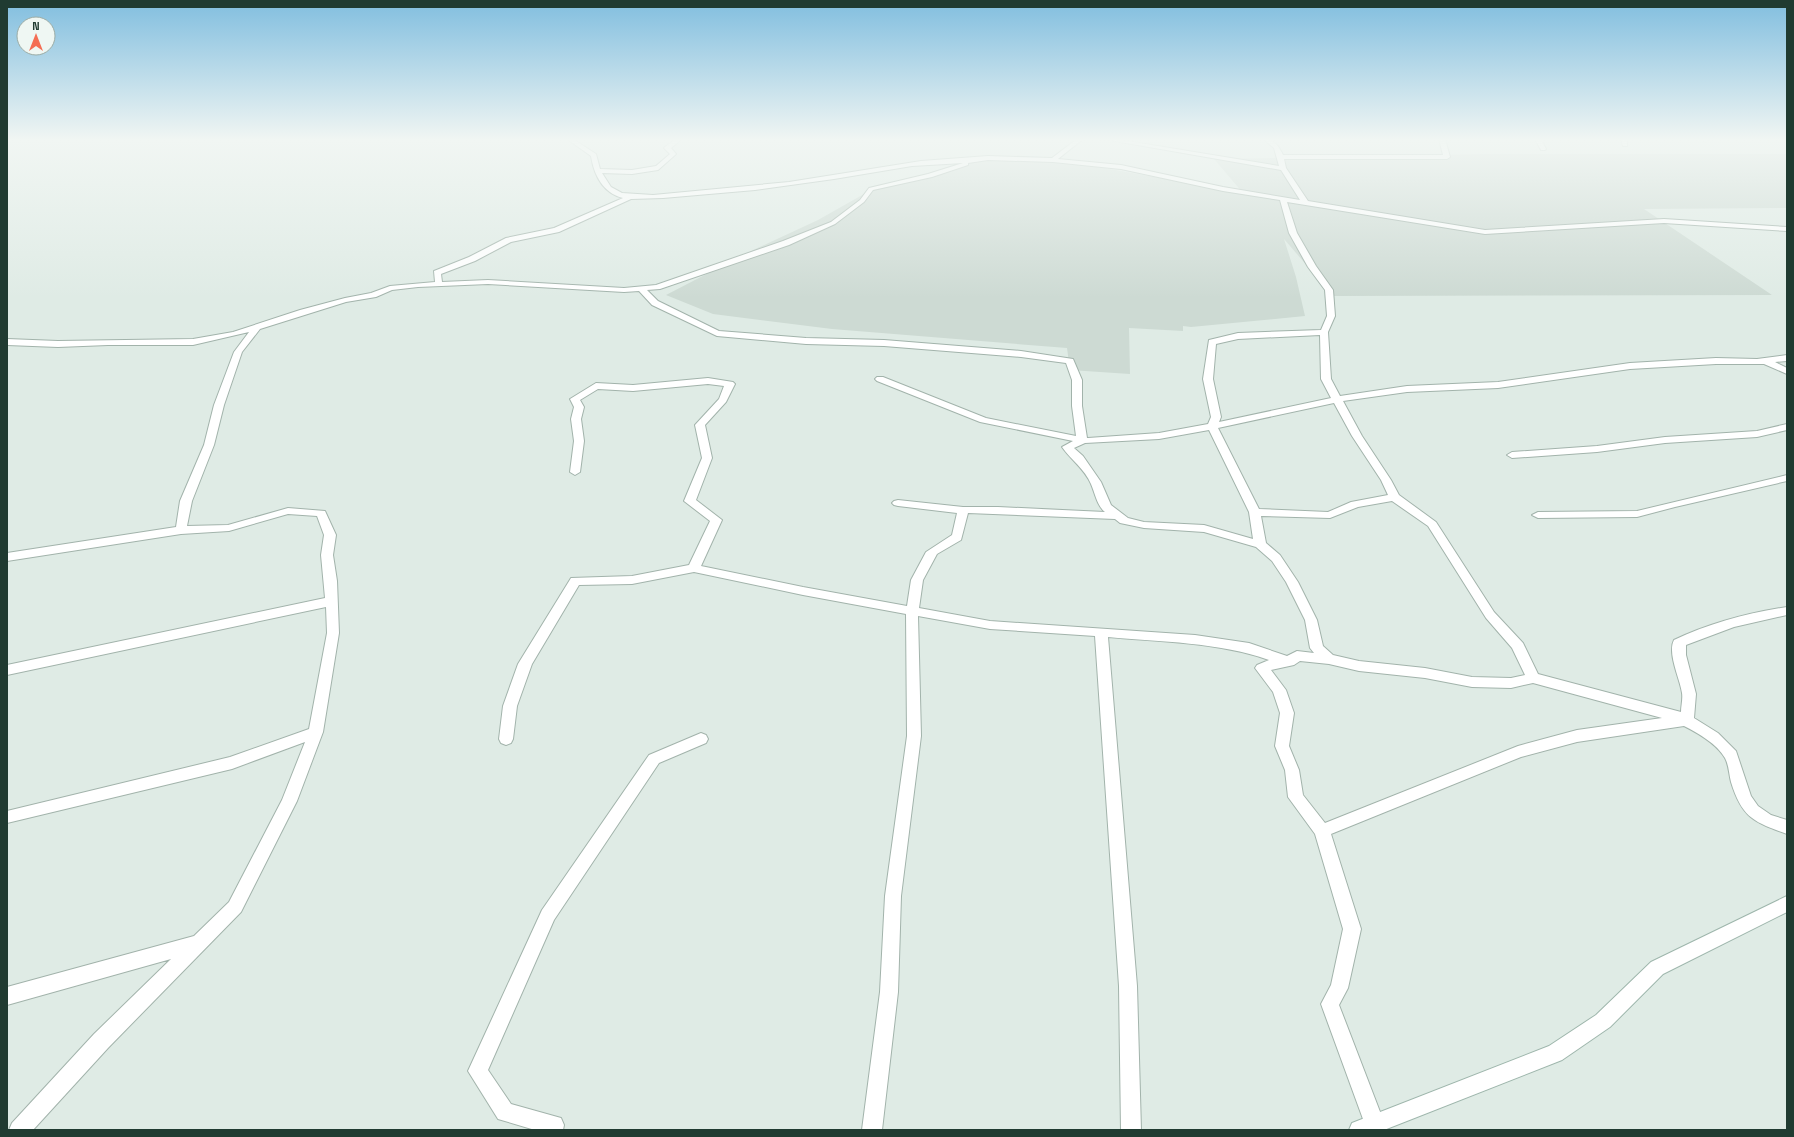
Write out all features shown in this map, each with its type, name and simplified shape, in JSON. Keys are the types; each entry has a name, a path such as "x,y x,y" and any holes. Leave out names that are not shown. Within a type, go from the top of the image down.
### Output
{"street":[{"path":"615,192 630,197 705,192"},
{"path":"7,342 58,344 108,342 193,342 235,334 338,302 373,295 390,288 488,282 624,290 657,287 786,243 833,223 862,201 869,192"},
{"path":"1239,192 1485,232 1521,231 1664,221 1787,229"},
{"path":"1299,192 1306,203"},
{"path":"439,284 437,273 472,259 509,240 556,230 630,197"},
{"path":"1282,200 1293,233 1312,267 1329,290 1331,316 1324,332 1326,379 1357,436 1386,480 1394,497 1432,524 1490,615 1518,646 1533,678"},
{"path":"640,288 655,303 717,333 806,341 884,343 1022,354 1070,361 1077,380 1077,406 1082,441"},
{"path":"181,530 186,501 209,445 219,404 238,352 258,326"},
{"path":"1212,426 1216,417 1208,379 1212,342 1238,336 1324,332"},
{"path":"880,378 983,420 1088,442 1159,436 1338,400 1407,389 1498,385 1630,366 1716,361 1765,361 1787,358"},
{"path":"1765,361 1787,371"},
{"path":"575,472 579,441 576,419 579,407 575,399 596,386 633,388 708,381 730,384 723,400 700,425 707,458 690,501 716,520 694,568"},
{"path":"1212,426 1255,512 1260,544"},
{"path":"1512,455 1597,449 1665,440 1757,434 1787,426"},
{"path":"1082,441 1067,447 1080,458 1096,482 1106,507 1124,521 1144,525 1204,529 1260,544 1276,558 1292,582 1311,620 1317,648 1329,659"},
{"path":"1538,515 1637,514 1673,504 1787,478"},
{"path":"1255,512 1330,515 1356,504 1394,497"},
{"path":"898,503 963,510 998,510 1118,516"},
{"path":"872,1130 889,992 893,896 914,736 912,612 917,580 932,552 957,537 963,510"},
{"path":"7,557 181,530 228,528 288,511 321,513 330,534 327,555 332,581 333,632 316,732 289,801 235,907 101,1041 20,1130"},
{"path":"506,739 510,706 525,664 575,581 632,580 694,568 912,612 990,625 1195,640 1249,648 1289,662"},
{"path":"7,670 332,601"},
{"path":"1687,720 1688,694 1679,655 1679,643 1733,622 1787,611"},
{"path":"1101,632 1128,986 1131,1130"},
{"path":"1787,827 1764,820 1751,810 1744,799 1732,756 1716,739 1687,720 1676,716 1533,678 1511,684 1472,682 1425,673 1359,666 1329,659 1297,656 1289,662 1275,663 1262,668 1279,690 1288,713 1282,746 1292,770 1296,797 1322,831 1352,929 1339,988 1330,1004 1370,1128 1555,1053 1603,1021 1657,968 1787,904"},
{"path":"1322,831 1518,752 1577,736 1637,726 1687,720"},
{"path":"7,817 232,763 316,732"},
{"path":"554,1130 554,1125 505,1112 478,1071 548,915 654,759 701,739"},
{"path":"7,996 200,942"}],"shaded area":[{"path":"867,192 1243,193 1242,192 1787,192 1787,208 1644,209 1772,295 1333,296 1284,239 1296,277 1305,316 1191,327 1183,326 1183,331 1129,328 1130,374 1070,370 1067,348 832,329 713,314 666,295 751,251 818,220"}]}
